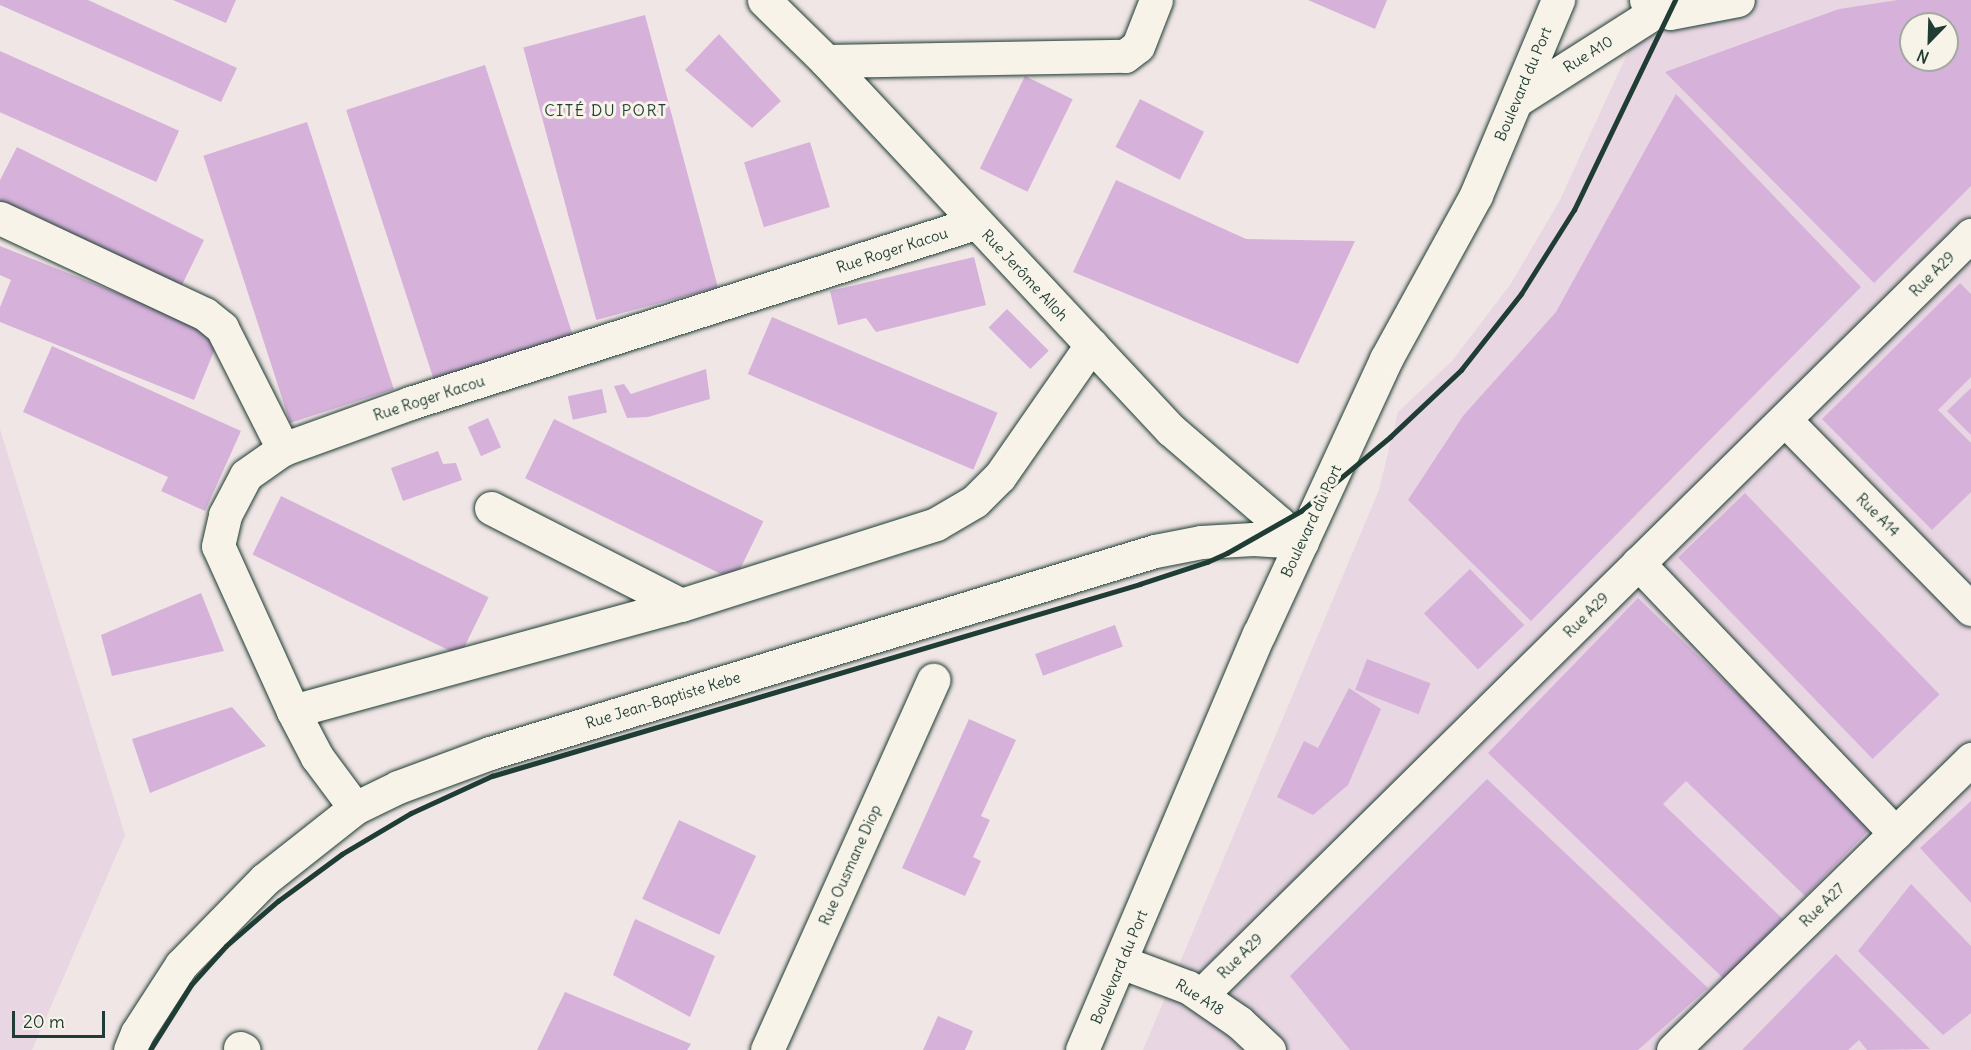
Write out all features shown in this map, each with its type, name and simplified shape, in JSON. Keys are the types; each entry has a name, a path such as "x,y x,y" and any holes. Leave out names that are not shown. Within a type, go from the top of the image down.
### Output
{"street":[{"name":"Rue Jerôme Alloh","path":"764,0 826,61 1171,430 1298,541"},
{"path":"826,61 892,58 1125,56 1133,53 1138,46 1156,0"},
{"name":"Boulevard du Port","path":"1082,1050 1298,541 1386,359 1476,195 1558,0"},
{"name":"Rue A10","path":"1517,100 1669,5 1738,0"},
{"path":"0,218 206,314 222,328 283,449"},
{"name":"Rue Roger Kacou","path":"355,808 317,756 293,711 218,546 225,514 246,475 283,449 410,403 975,223"},
{"name":"Rue A29","path":"1201,995 1971,234"},
{"path":"293,711 681,605 936,524 975,501 999,476 1090,345"},
{"name":"Rue A14","path":"1785,420 1971,609"},
{"path":"491,508 681,605"},
{"name":"Rue Jean-Baptiste Kebe","path":"130,1050 137,1033 181,965 208,934 265,879 355,808 398,787 490,753 1155,551 1201,542 1253,539 1298,541"},
{"path":"1638,563 1895,833"},
{"name":"Rue Ousmane Diop","path":"767,1050 933,680"},
{"name":"Rue A27","path":"1673,1050 1971,759"},
{"name":"Rue A18","path":"1121,962 1167,977 1201,995 1256,1035 1269,1050"}],"shaded area":[{"path":"1652,0 1971,0 1971,1050 1143,1050 1379,490 1398,412 1452,361 1510,285 1559,202"},
{"path":"0,429 125,835 32,1050 0,1050"}],"building":[{"path":"0,0 88,0 237,68 221,102 0,5"},
{"path":"173,0 236,0 226,23"},
{"path":"1308,0 1387,0 1375,29"},
{"path":"1898,0 1971,0 1971,186 1874,283 1665,72 1839,9"},
{"path":"645,15 718,287 596,320 523,48"},
{"path":"719,34 781,101 752,128 685,70"},
{"path":"0,51 179,131 156,182 0,112"},
{"path":"485,65 573,337 435,382 346,110"},
{"path":"1025,76 1073,99 1027,192 980,169"},
{"path":"1676,94 1861,287 1531,621 1408,500 1463,416 1556,312"},
{"path":"1140,99 1204,132 1180,180 1115,147"},
{"path":"307,122 394,389 290,423 203,156"},
{"path":"810,142 830,207 764,227 744,162"},
{"path":"17,147 204,240 181,287 20,208 15,218 0,210 0,180"},
{"path":"1116,180 1246,239 1355,241 1298,364 1073,272"},
{"path":"0,246 221,334 194,400 0,322 0,307 11,280 0,275"},
{"path":"974,257 986,305 876,332 866,318 838,325 830,291"},
{"path":"1960,283 1971,294 1971,377 1938,410 1971,443 1971,492 1932,530 1822,419"},
{"path":"1007,309 1049,351 1030,369 989,327"},
{"path":"772,317 998,413 973,470 748,374"},
{"path":"52,346 241,431 205,511 161,491 168,477 23,412"},
{"path":"706,369 710,399 648,417 627,418 614,386 624,384 631,394"},
{"path":"1971,388 1971,435 1947,411"},
{"path":"602,389 607,412 573,420 568,396"},
{"path":"488,418 501,447 481,456 468,427"},
{"path":"554,419 763,521 734,580 525,478"},
{"path":"438,451 443,464 456,463 462,480 403,501 391,468"},
{"path":"1745,493 1940,694 1873,759 1678,558"},
{"path":"281,496 489,597 460,656 253,554"},
{"path":"1470,569 1524,625 1478,670 1424,613"},
{"path":"201,593 224,651 112,676 101,635"},
{"path":"1638,598 1874,825 1805,896 1686,781 1663,804 1783,919 1724,979 1488,753"},
{"path":"1115,625 1123,647 1043,676 1035,654"},
{"path":"1367,659 1430,683 1419,714 1355,690"},
{"path":"1349,688 1381,709 1348,785 1313,815 1277,797 1304,741 1318,748"},
{"path":"232,707 266,746 150,793 132,739"},
{"path":"969,719 1016,740 981,816 990,820 973,857 981,861 965,896 902,868"},
{"path":"1487,779 1708,988 1638,1050 1350,1050 1290,976"},
{"path":"1971,801 1971,903 1920,848"},
{"path":"679,820 756,856 719,935 642,899"},
{"path":"1911,884 1971,946 1971,1013 1943,1035 1858,951"},
{"path":"635,919 715,956 690,1017 613,975"},
{"path":"1836,954 1930,1049 1867,1050 1859,1040 1848,1050 1742,1050"},
{"path":"565,992 691,1044 687,1050 537,1050"},
{"path":"938,1016 973,1031 965,1050 923,1050"}],"railway":[{"path":"150,1050 191,985 226,946 278,901 342,854 411,813 492,776 1140,584 1207,562 1301,511 1390,437 1461,370 1521,294 1574,210 1675,0"}],"district":[{"name":"CITÉ DU PORT","path":"606,110"}]}
